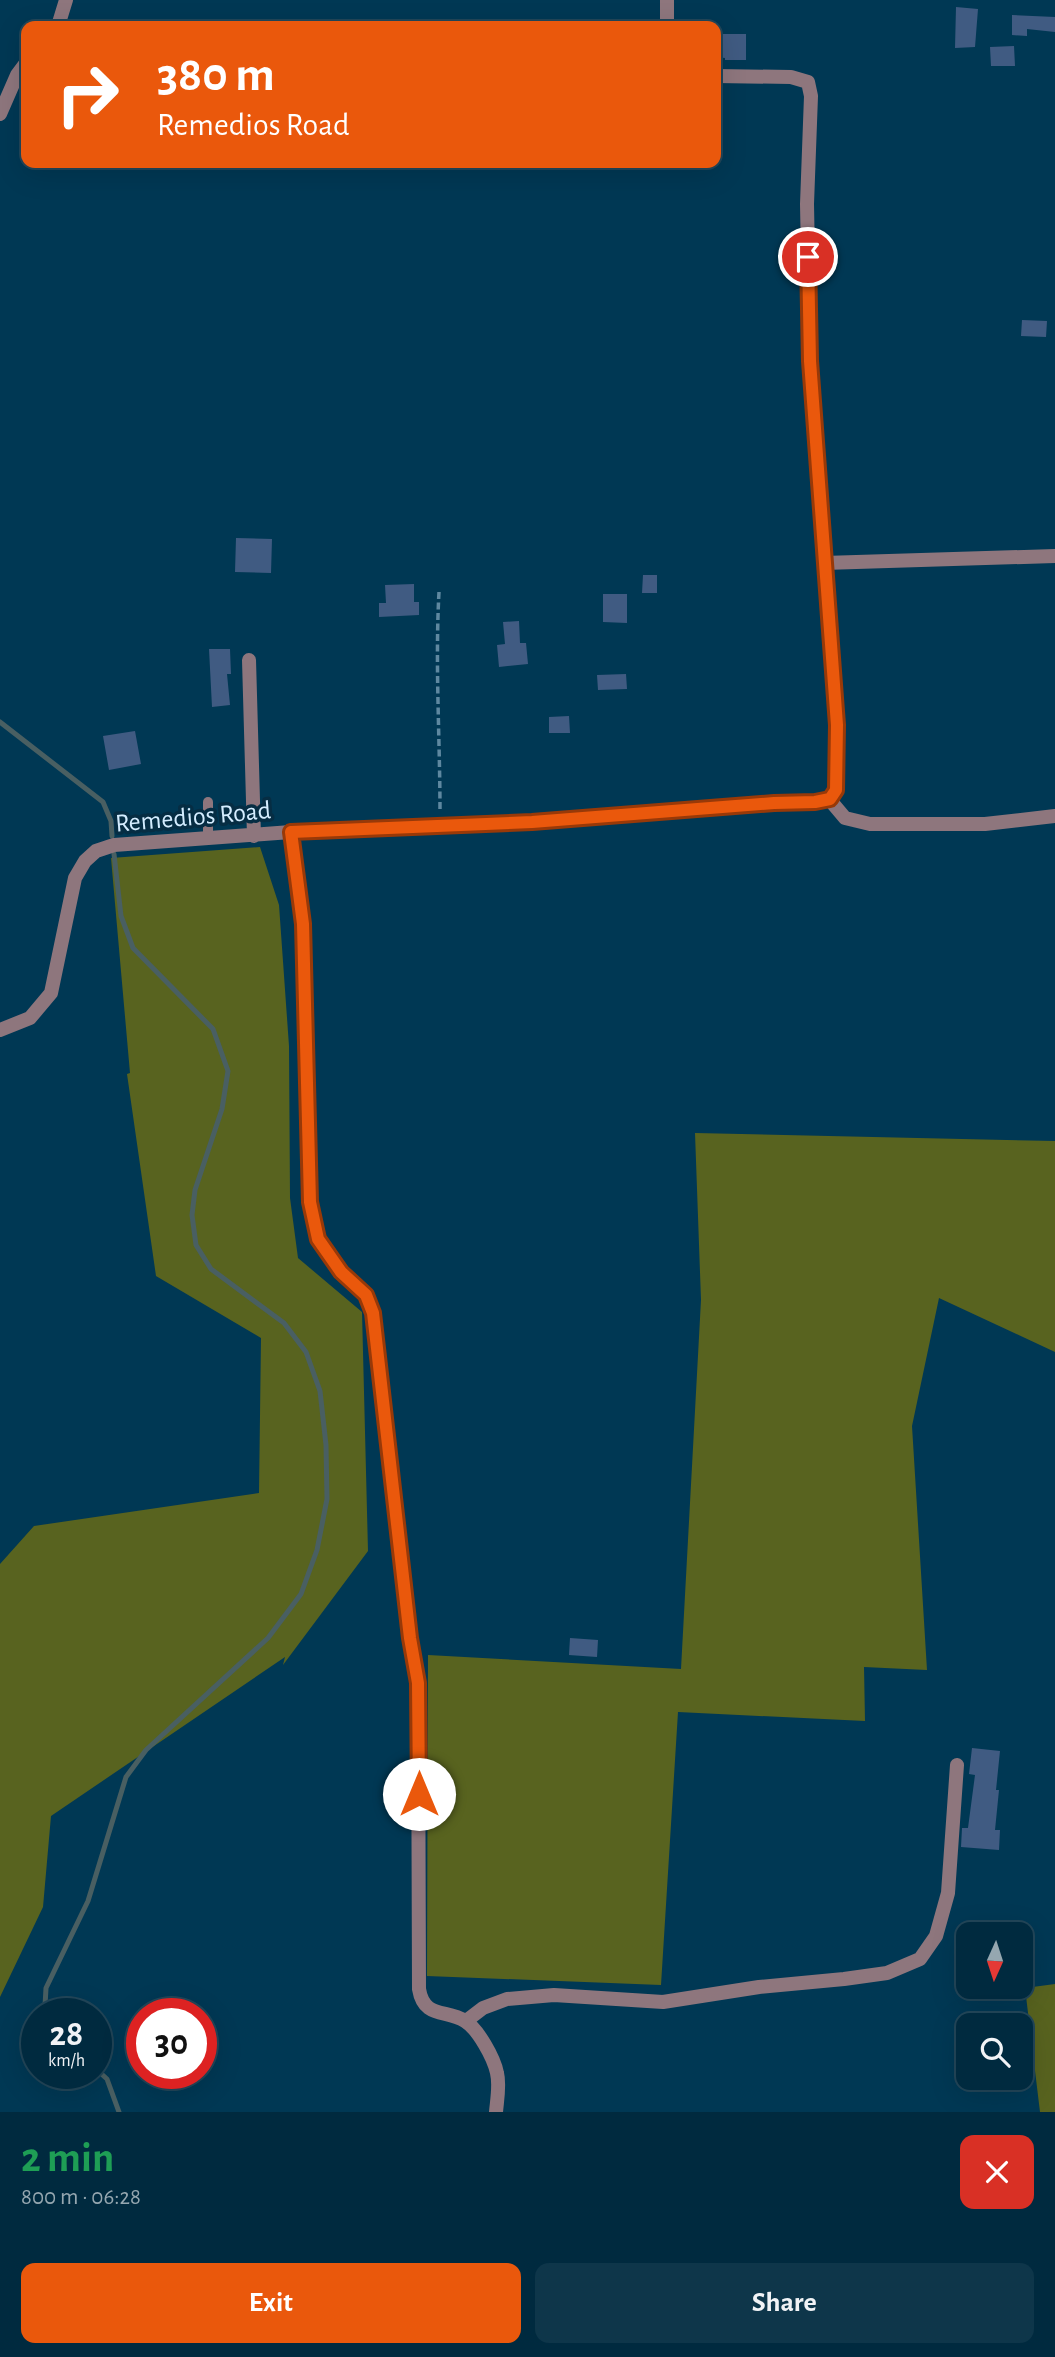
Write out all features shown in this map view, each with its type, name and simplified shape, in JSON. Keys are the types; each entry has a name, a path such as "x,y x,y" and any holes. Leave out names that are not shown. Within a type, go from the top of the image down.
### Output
{"street":[{"path":"60,21 66,0"},
{"path":"667,0 667,21"},
{"path":"0,114 21,70"},
{"path":"721,76 791,77 808,82 811,96 807,204 810,361 837,725 838,778 836,790 830,799 845,818 870,824 985,824 1055,816"},
{"path":"824,563 1055,556"},
{"path":"249,660 254,836"},
{"name":"Remedios Road","path":"0,1030 30,1018 51,993 75,878 85,861 96,851 114,845 291,832 532,822 830,799"},
{"path":"291,832 303,924 310,1202 318,1239 341,1272 366,1295 373,1313 410,1638 418,1683 419,1989 421,2000 434,2011 466,2021 483,2040 497,2073 496,2112"},
{"path":"466,2021 483,2008 507,1999 554,1995 663,2002 759,1987 887,1973 920,1959 936,1936 947,1893 957,1765"}],"lane":[{"path":"208,802 208,838"}],"path":[{"path":"439,592 436,638 440,825"}],"green space":[{"path":"260,847 279,905 289,1046 290,1198 298,1258 362,1312 368,1551 283,1665 285,1657 51,1816 43,1907 0,1997 0,1564 34,1526 259,1493 261,1338 156,1276 127,1074 130,1073 111,858"},
{"path":"695,1133 1055,1141 1055,1352 939,1298 912,1426 927,1670 864,1667 865,1721 678,1712 661,1985 427,1976 428,1655 681,1669 701,1300"},
{"path":"1055,1984 1055,2112 1040,2112 1033,2054 1033,2013 1028,2013 1026,1999 1033,1999 1033,1987"}],"building":[{"path":"956,7 978,9 975,47 955,48"},
{"path":"1012,15 1055,17 1055,32 1027,29 1027,36 1012,35"},
{"path":"721,34 746,34 746,60 721,58"},
{"path":"1014,46 1015,66 991,66 990,47"},
{"path":"1022,320 1047,321 1046,337 1021,336"},
{"path":"236,538 272,539 271,573 235,572"},
{"path":"643,575 657,575 657,593 642,593"},
{"path":"414,584 414,602 419,602 419,615 379,617 379,603 386,603 385,585"},
{"path":"603,594 627,594 627,623 603,622"},
{"path":"519,621 520,643 526,643 528,664 499,667 497,645 505,644 503,622"},
{"path":"209,649 230,649 231,674 227,674 230,705 212,707"},
{"path":"626,674 627,689 598,690 597,675"},
{"path":"569,716 570,733 549,733 549,717"},
{"path":"135,731 141,764 109,770 103,736"},
{"path":"570,1638 598,1640 597,1657 569,1655"},
{"path":"972,1748 1000,1751 995,1830 1000,1830 999,1850 961,1847 962,1828 968,1828 975,1775 969,1774"}],"waterway":[{"path":"0,722 103,802 111,821 112,836"},
{"path":"45,1998 46,1988 88,1901 126,1777 146,1750 268,1638 301,1594 317,1550 327,1499 326,1445 320,1391 306,1352 284,1323 211,1269 196,1245 192,1215 195,1190 222,1109 228,1071 213,1029 133,948 121,916 114,854"},
{"path":"111,2089 119,2112"}],"route":[{"path":"419,1794 418,1683 410,1638 373,1313 366,1295 341,1272 318,1239 310,1202 303,924 291,832 501,824 830,799 836,790 838,778 837,725 810,361 808,257"}]}
